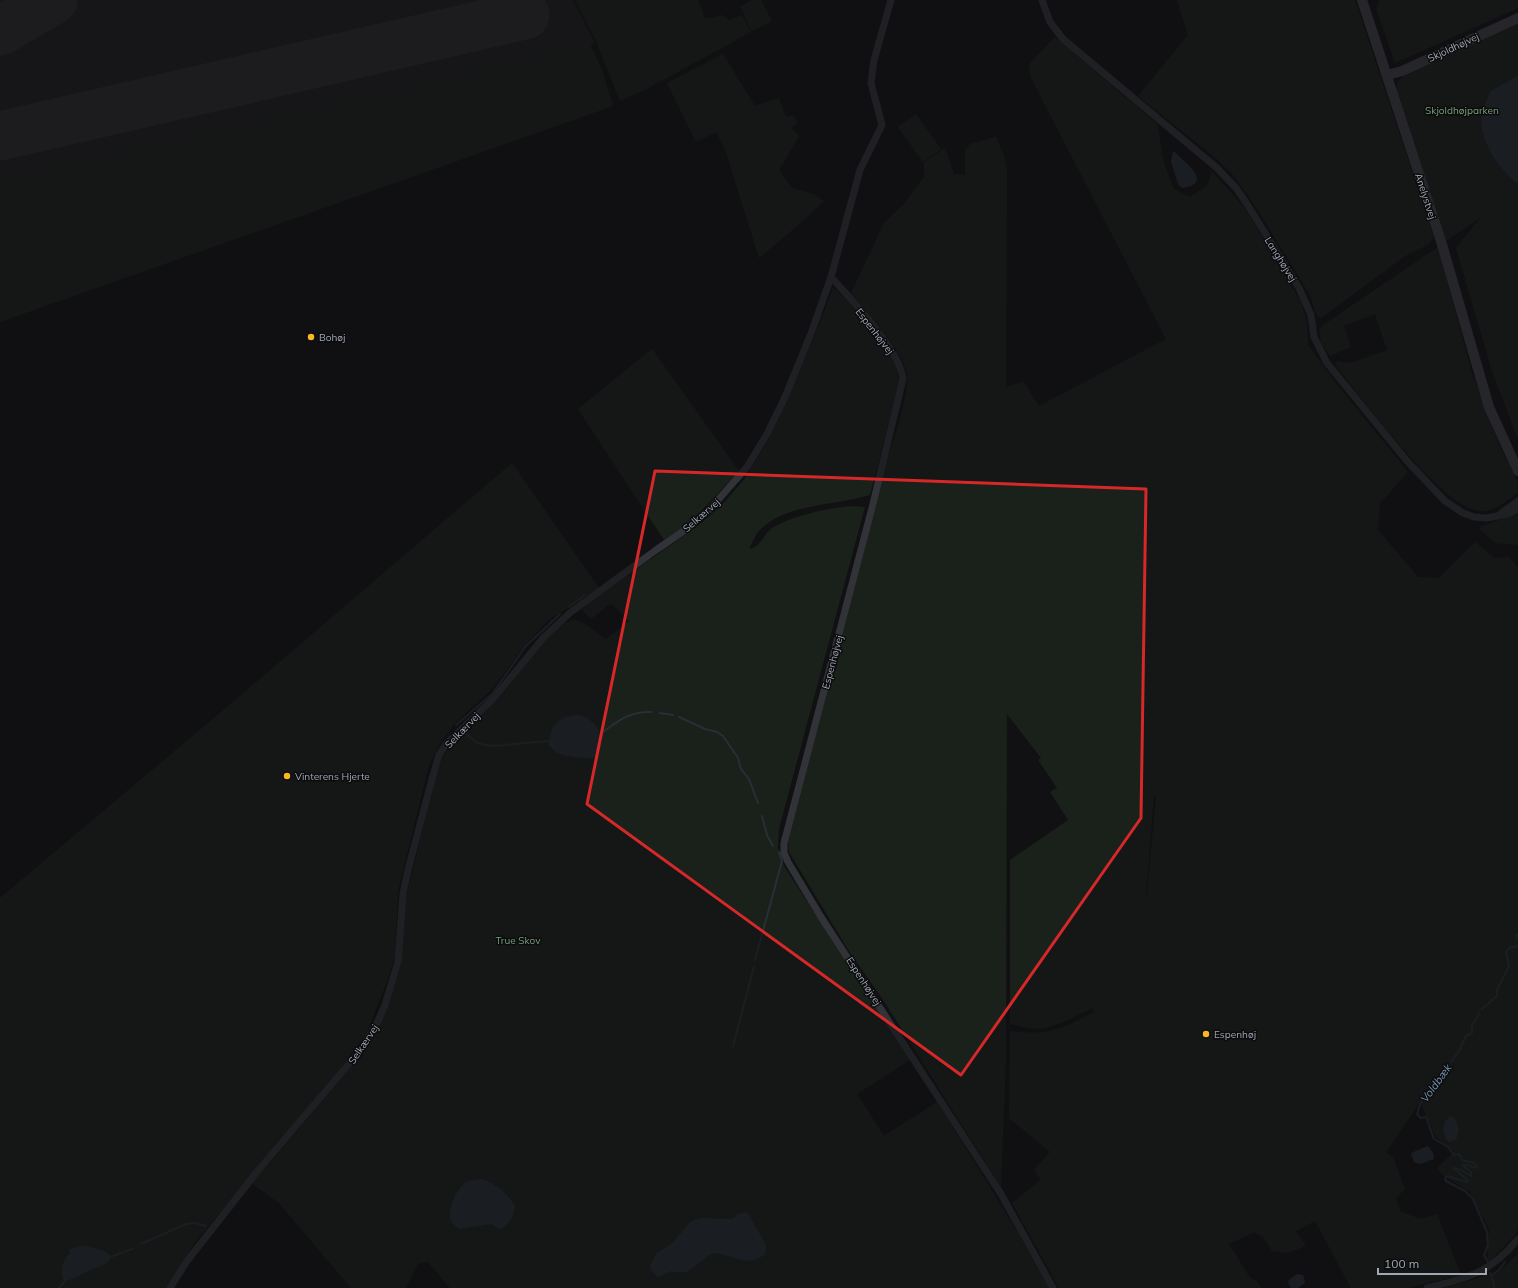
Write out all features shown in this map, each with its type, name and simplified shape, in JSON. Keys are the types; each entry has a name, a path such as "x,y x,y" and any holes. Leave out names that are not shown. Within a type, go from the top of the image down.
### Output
{"street":[{"path":"831,277 860,170 882,125 882,118 873,93 872,73 892,0"},
{"name":"Langhøjvej","path":"1042,0 1050,22 1063,39 1217,168 1236,188 1299,288 1311,315 1314,337 1327,363 1407,461 1454,509 1478,518 1508,514 1518,509"},
{"name":"Anelystvej","path":"1362,0 1441,241 1489,407 1518,471"},
{"name":"Skjoldhøjvej","path":"1387,75 1402,71 1518,18"},
{"name":"Selkærvej","path":"170,1288 187,1261 256,1173 360,1052 378,1021 385,1005 398,962 403,894 408,870 439,755 446,744 493,699 535,646 560,622 592,596 691,526 729,489 747,467 767,434 785,397 831,277"},
{"name":"Espenhøjvej","path":"831,277 890,348 900,365 903,379 873,504 784,843 784,852 788,862 821,917 1001,1194 1053,1288"},
{"name":"Anelystvej","path":"1486,394 1518,457"},
{"name":"Langhøjvej","path":"1500,514 1518,501"},
{"path":"1427,1288 1475,1275 1501,1258 1518,1239"}],"highlighted area":[{"path":"655,471 1146,489 1141,818 961,1075 587,804"}],"shaded area":[{"path":"0,0 573,0 595,43 590,46 410,89 0,181"},
{"path":"1518,76 1518,184 1497,162 1491,153 1483,134 1482,114 1491,91"},
{"path":"1173,151 1194,172 1197,180 1191,186 1183,188 1179,186 1171,162"},
{"path":"579,715 592,722 599,731 601,743 597,757 582,758 559,754 549,745 551,732 557,723 566,717"},
{"path":"1450,1117 1454,1117 1459,1129 1456,1140 1448,1142 1443,1129 1445,1123"},
{"path":"1428,1146 1433,1153 1434,1159 1420,1164 1414,1162 1411,1153"},
{"path":"481,1179 497,1186 509,1197 515,1206 512,1217 506,1225 499,1229 491,1224 459,1229 453,1224 450,1217 451,1207 455,1197 461,1187 468,1181"},
{"path":"747,1212 766,1245 765,1254 758,1258 746,1261 714,1253 690,1270 684,1272 678,1273 671,1271 658,1277 651,1270 650,1266 657,1253 672,1244 690,1222 700,1218 730,1219 734,1218 738,1214"},
{"path":"87,1246 103,1250 111,1257 107,1263 64,1282 62,1266 70,1253 69,1250 76,1247"},
{"path":"1297,1274 1303,1275 1305,1283 1298,1288 1291,1288 1288,1282"}],"green space":[{"path":"575,0 698,0 705,19 722,15 729,20 742,15 751,32 643,91 620,101 596,41"},
{"path":"752,0 761,0 772,21 752,31 740,7"},
{"path":"1177,0 1355,0 1434,237 1429,244 1405,256 1321,318 1317,316 1310,295 1254,204 1234,176 1217,159 1138,96 1188,35"},
{"path":"1380,0 1518,0 1518,8 1395,63 1376,8"},
{"name":"Skjoldhøjparken","path":"1518,23 1518,439 1492,371 1456,248 1481,217 1446,241 1396,89 1398,81 1406,74"},
{"path":"1055,37 1157,124 1163,159 1174,189 1190,197 1207,186 1212,172 1245,208 1301,302 1307,323 1308,345 1335,382 1408,472 1380,503 1378,530 1418,577 1439,578 1475,542 1494,558 1509,557 1518,567 1518,1229 1514,1236 1489,1262 1487,1254 1489,1229 1470,1192 1442,1175 1437,1168 1454,1152 1436,1137 1420,1102 1386,1152 1393,1157 1405,1189 1396,1198 1401,1212 1421,1219 1437,1214 1461,1275 1407,1288 1351,1288 1315,1221 1296,1231 1306,1246 1287,1253 1272,1251 1263,1237 1254,1232 1229,1244 1250,1278 1257,1281 1261,1288 1059,1288 1012,1203 1041,1180 1034,1170 1050,1152 1009,1118 1010,1031 1034,1033 1054,1030 1094,1012 1093,1008 1054,1026 1044,1028 1034,1029 1010,1023 1010,860 1068,820 1050,792 1057,788 1038,760 1041,758 1007,714 1006,1056 1001,1187 885,1003 847,948 789,852 789,830 907,390 906,370 902,359 882,329 851,293 884,223 904,204 924,177 924,162 945,148 954,174 965,175 965,151 970,144 996,137 1004,156 1007,171 1006,388 1023,381 1039,406 1166,339 1030,76 1029,64","holes":["1154,794 1156,796 1147,894 1146,894"]},
{"path":"590,44 602,70 613,106 0,322 0,179 410,87"},
{"path":"723,54 755,106 779,98 786,117 794,115 797,123 791,128 799,136 779,170 792,188 813,194 824,201 759,258 726,152 716,132 696,142 667,83"},
{"path":"916,114 941,149 923,162 898,127"},
{"path":"1438,247 1471,370 1499,444 1518,483 1518,492 1493,509 1483,511 1467,507 1447,493 1426,473 1382,424 1334,363 1338,361 1351,363 1387,350 1375,314 1344,326 1351,347 1330,356 1321,343 1319,328"},
{"name":"True Skov","path":"833,288 854,308 888,350 898,372 899,383 870,495 857,499 812,506 783,515 771,521 760,530 749,549 759,544 771,529 779,524 803,515 844,507 865,507 779,829 778,848 784,866 910,1060 857,1094 884,1136 937,1102 1017,1231 1049,1288 450,1288 428,1262 418,1264 406,1288 351,1288 279,1203 250,1182 271,1162 358,1058 389,1003 400,968 406,899 438,768 449,747 458,735 496,701 532,656 563,624 574,619 585,624 606,639 629,621 611,603 591,619 582,610 588,603 695,528 722,505 746,477 769,438 818,328","holes":["493,1183 509,1196 499,1229 492,1224"]},
{"path":"652,349 739,471 689,524 664,540 578,409"},
{"path":"512,463 599,588 547,621 520,652 492,689 454,724 441,742 429,765 398,891 395,955 388,979 366,1034 344,1064 196,1241 166,1288 0,1288 0,898 227,707"},
{"path":"1518,514 1518,545 1496,543 1480,530 1481,526"},
{"path":"1518,1254 1518,1288 1444,1288 1498,1272"}],"waterway":[{"path":"569,607 585,595"},
{"path":"456,725 492,694 526,646 560,614"},
{"path":"600,734 630,715 651,712"},
{"path":"660,713 673,715"},
{"path":"679,717 705,729 717,732 723,736 738,758 741,769 749,779 758,803"},
{"path":"464,732 477,743 492,746 549,741"},
{"path":"762,816 767,835 773,846"},
{"path":"755,960 782,861 779,852"},
{"name":"Voldbæk","path":"1518,934 1516,936 1518,940"},
{"name":"Voldbæk","path":"1482,1009 1497,996 1497,990 1509,966 1506,952 1509,948 1518,946"},
{"path":"733,1046 754,967"},
{"name":"Voldbæk","path":"1479,1013 1472,1026 1472,1033 1466,1036 1459,1051 1444,1071 1443,1077 1433,1086 1431,1093 1421,1102 1417,1114 1421,1118 1426,1117 1434,1139 1448,1147 1454,1155 1459,1154 1462,1160 1474,1163 1477,1166 1475,1168 1462,1165 1471,1172 1471,1176 1461,1170 1453,1168 1468,1180 1467,1182 1447,1176 1445,1178 1446,1181 1465,1191 1473,1199 1487,1232 1488,1245 1484,1255 1488,1262"},
{"path":"141,1244 186,1224 195,1223 206,1226"},
{"path":"110,1257 132,1249"},
{"path":"1491,1275 1498,1271 1505,1262"},
{"name":"Voldbæk","path":"1490,1273 1494,1283 1494,1288"},
{"path":"59,1288 64,1282"}],"runway":[{"path":"0,31 53,0"},
{"path":"0,136 525,15"}],"place":[{"name":"Bohøj","path":"311,337"},
{"name":"Vinterens Hjerte","path":"287,776"},
{"name":"Espenhøj","path":"1206,1034"}]}
